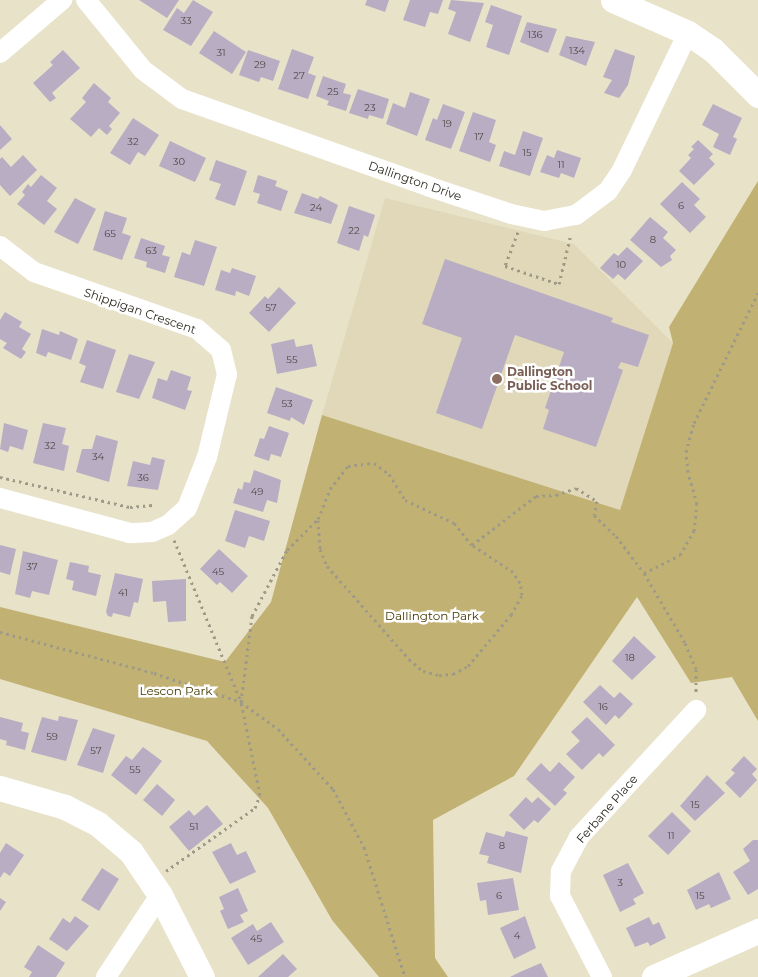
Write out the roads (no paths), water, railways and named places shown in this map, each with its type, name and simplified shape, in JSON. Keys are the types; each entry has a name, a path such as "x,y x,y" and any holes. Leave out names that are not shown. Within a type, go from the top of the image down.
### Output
{"street":[{"path":"0,53 62,0"},
{"name":"Dallington Drive","path":"86,0 142,70 182,98 524,218 544,220 576,215 608,191 622,170 688,33"},
{"path":"613,0 688,33 713,50 758,95"},
{"name":"Shippigan Crescent","path":"0,246 34,272 197,330 221,350 227,374 207,457 187,508 168,525 152,532 130,532 0,498"},
{"name":"Ferbane Place","path":"602,977 560,896 561,871 579,837 696,710"},
{"path":"0,788 65,807 98,824 131,852 160,895 202,977"},
{"path":"106,977 160,895"},
{"path":"654,977 758,931"}],"place":[{"name":"Dallington Public School","path":"497,379"}],"park label":[{"name":"Dallington Park","path":"432,616"},
{"name":"Lescon Park","path":"176,691"}]}
